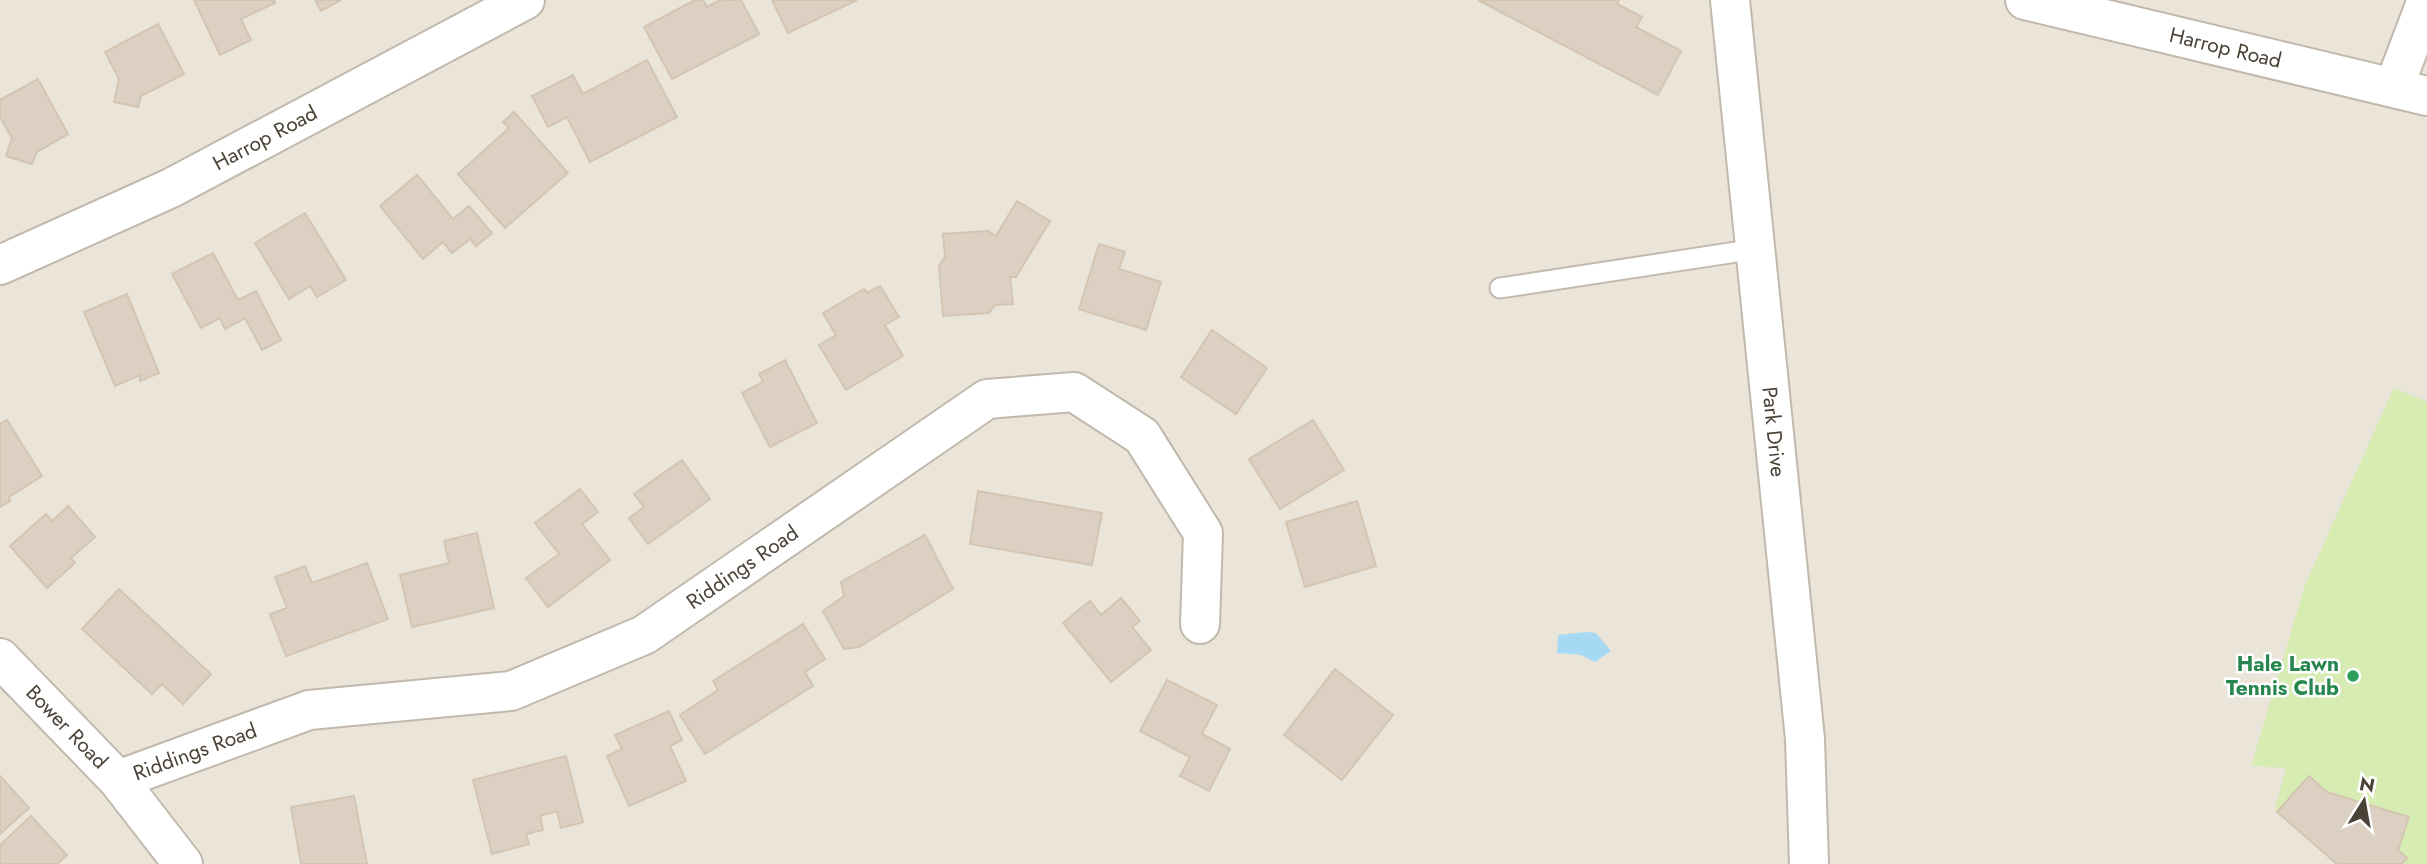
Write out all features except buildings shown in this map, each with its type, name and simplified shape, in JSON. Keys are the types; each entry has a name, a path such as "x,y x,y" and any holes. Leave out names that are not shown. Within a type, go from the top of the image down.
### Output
{"street":[{"name":"Harrop Road","path":"0,265 171,188 525,0"},
{"name":"Park Drive","path":"1730,0 1805,738 1809,864"},
{"name":"Harrop Road","path":"2025,0 2411,92"},
{"path":"2411,92 2427,0"},
{"name":"Riddings Road","path":"118,780 309,710 511,691 644,635 987,400 1074,392 1142,436 1203,533 1200,624"},
{"name":"Bower Road","path":"0,657 118,780 183,864"}],"lane":[{"path":"1500,288 1756,249"}],"shaded area":[{"path":"0,0 2427,0 2427,864 0,864"}],"green space":[{"name":"Hale Lawn Tennis Club","path":"2394,388 2427,402 2427,864 2336,864 2275,810 2286,768 2251,766 2305,585"}],"water":[{"path":"1596,633 1611,651 1595,662 1581,655 1557,653 1558,635"}],"place":[{"name":"Hale Lawn Tennis Club","path":"2353,676"}]}
